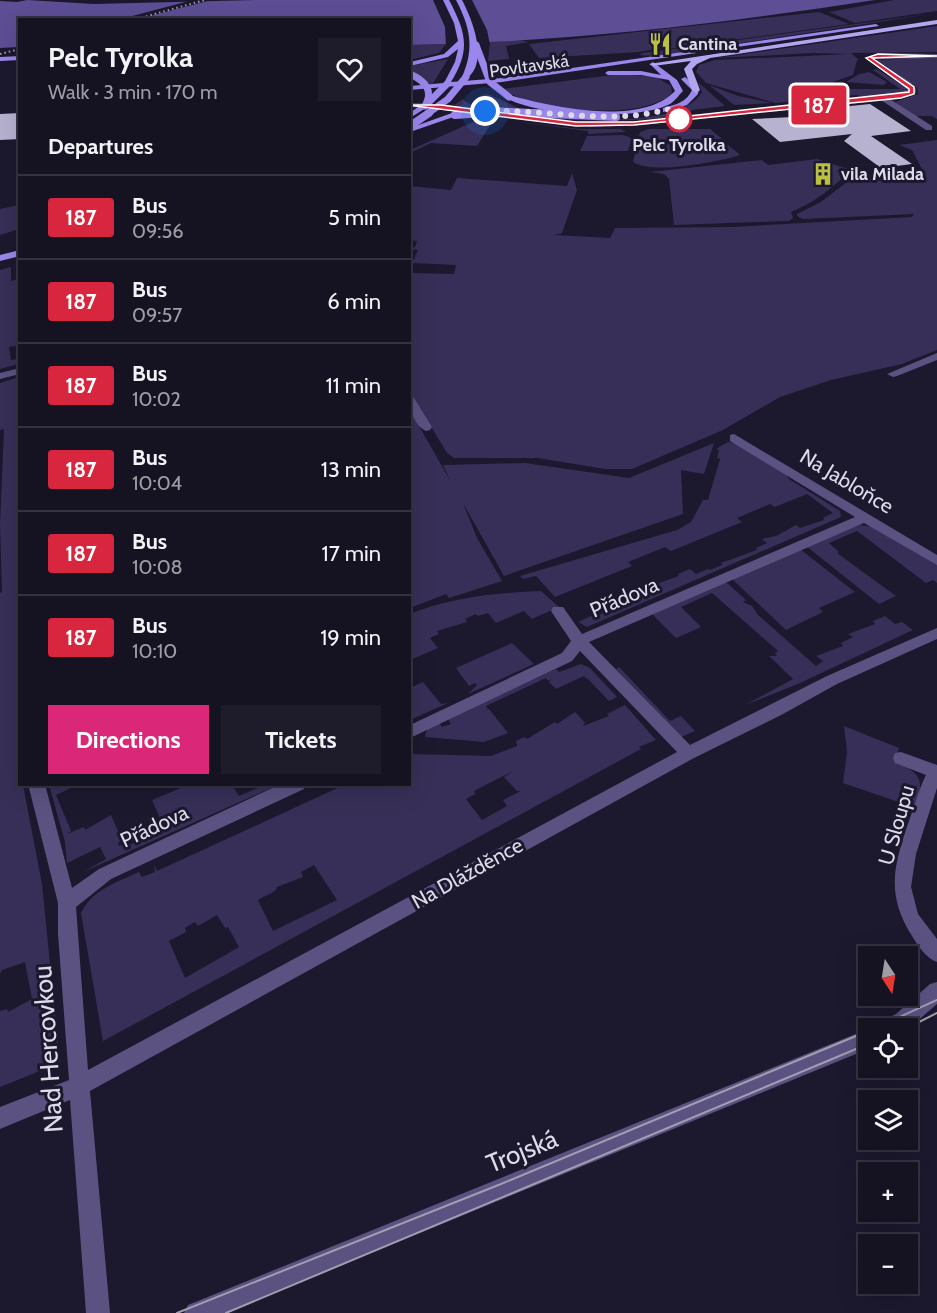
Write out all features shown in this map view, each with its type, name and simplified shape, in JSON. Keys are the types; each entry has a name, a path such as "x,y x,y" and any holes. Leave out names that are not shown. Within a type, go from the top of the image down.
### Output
{"highway":[{"path":"876,26 937,18"},
{"path":"649,61 737,51 937,22"},
{"path":"696,90 695,83 688,72 690,65 737,51"}],"main road":[{"path":"411,115 425,106 441,90 455,71 462,52 462,41 456,19 446,0"},
{"path":"459,0 474,31 476,45 490,82 510,97 547,109 614,115 663,104 676,97 679,88 675,80 655,68 649,61"},
{"path":"649,61 876,26"},
{"path":"411,64 446,56 462,41"},
{"path":"411,127 455,91 469,71 476,45"},
{"path":"0,60 18,59"},
{"path":"411,128 455,115 485,111 614,115 676,107 691,99 696,90 683,77 649,61"},
{"name":"Povltavská","path":"411,93 483,88 569,76 649,61"},
{"name":"Povltavská","path":"411,88 502,80 649,61"},
{"path":"569,76 641,73 662,77 679,88"},
{"path":"411,75 428,87 430,94 425,106"},
{"path":"0,248 18,244"},
{"path":"0,258 18,254"}],"street":[{"path":"929,128 884,98 913,91 907,84 868,58 878,55 937,56"},
{"path":"411,105 576,124 634,123 712,116"},
{"path":"893,374 937,356"},
{"path":"0,376 18,372"},
{"path":"411,402 426,427"},
{"name":"Na Jabloňce","path":"734,438 937,561"},
{"name":"Přádova","path":"411,732 567,657 579,641 866,517"},
{"path":"558,611 579,641 688,753"},
{"name":"Na Dlážděnce","path":"0,1118 79,1086 688,753 777,711 832,680 937,633"},
{"name":"U Sloupu","path":"901,758 936,772 902,865 903,898 910,917 937,953"},
{"name":"Nad Hercovkou","path":"37,786 67,903 79,1086 98,1313"},
{"name":"Přádova","path":"67,903 105,874 294,786"},
{"path":"906,1018 937,991"},
{"name":"Trojská","path":"196,1313 403,1231 858,1043"}],"shaded area":[{"path":"27,0 94,4 255,0 875,0 759,17 585,36 411,45 411,18 18,18 18,47 0,48 0,1"},
{"path":"894,0 937,0 937,11 855,23 829,12"},
{"path":"819,12 849,24 667,49 663,46 672,45 666,40 648,42 653,47 662,48 639,52 539,58 529,44"},
{"path":"937,13 656,56 639,55 643,53"},
{"path":"937,26 937,52 851,53 859,60 857,60 853,75 833,82 843,89 900,89 873,70 877,69 906,88 906,91 871,98 856,95 775,103 706,83 696,72 699,65 715,60 849,54 812,53 717,58"},
{"path":"518,40 529,42 506,46 509,59 488,61 490,42"},
{"path":"446,44 439,53 411,60 411,45"},
{"path":"937,57 937,119 932,116 915,116 895,102 918,94 917,88 875,60"},
{"path":"448,59 432,85 411,73 411,66"},
{"path":"869,72 887,82 884,85 846,82 859,74"},
{"path":"620,74 656,77 671,86 672,93 658,102 638,108 588,110 538,103 517,97 503,89"},
{"path":"698,82 725,106 692,110 688,116 614,120 669,113 689,105 702,92"},
{"path":"709,85 738,96 772,103 734,105"},
{"path":"488,94 521,109 477,110 453,106 463,99 473,105 485,104 491,100 482,95"},
{"path":"512,114 614,120 558,119"},
{"path":"482,118 494,119 477,146 431,143 411,153 411,150"},
{"path":"494,119 580,129 621,129 626,132 588,134 588,131"},
{"path":"649,129 710,129 722,139 703,141 708,147 728,145 740,155 685,166 642,166 633,162 640,132"},
{"path":"623,135 632,138 628,151 580,151 587,136"},
{"path":"937,140 937,350 902,364 831,380 780,397 723,430 632,469 605,469 538,458 454,458 447,453 411,394 411,273 454,274 456,265 412,263 418,250 411,249 415,247 417,241 411,240 411,186 451,190 457,178 567,186 572,173 577,190 562,233 554,235 610,238 615,228 732,227 912,217 914,214 803,219 797,216 821,202 856,175 891,177 924,173 912,150 899,145"},
{"path":"817,159 851,170 823,194 791,212 793,218 789,221 674,225 669,179 664,174 650,172 762,160 768,165"},
{"path":"18,205 18,229 0,235 0,209"},
{"path":"11,267 11,281 18,279 18,345 9,347 11,360 18,359 18,364 0,369 0,270"},
{"path":"18,377 18,786 23,786 42,884 60,1063 0,1087 0,1011 7,1009 8,1012 32,999 25,962 2,970 0,974 0,593 2,592 0,525 4,429 0,430 0,383"},
{"path":"411,412 451,482 443,465 525,463 629,478 714,443 704,474 681,470 683,514 504,576 463,503 477,538 502,581 449,598 446,594 411,608"},
{"path":"728,442 735,443 785,473 789,479 840,511 841,517 587,627 578,622 591,616 593,618 630,599 634,601 645,596 644,594 656,588 653,585 679,576 678,574 690,569 696,574 710,570 722,565 721,563 757,550 756,548 767,543 762,539 776,536 796,525 800,528 824,520 823,518 833,513 807,494 775,507 770,504 737,518 742,522 671,551 665,547 628,562 632,566 555,597 536,576 523,579 520,576 677,530 691,522 703,500 708,500 720,459 717,458 719,450 716,449"},
{"path":"860,525 875,527 937,562 937,583 933,580 926,583 857,531 829,543 839,552 837,553 896,596 879,604 806,546"},
{"path":"800,549 855,592 819,608 823,612 786,630 732,579"},
{"path":"726,582 746,600 743,602 752,606 758,615 816,666 823,661 816,656 843,646 841,643 853,637 848,634 875,624 873,621 885,616 895,624 902,622 913,630 798,684 745,705 793,679 769,656 777,656 775,653 778,651 712,593 681,607 701,627 676,638 652,614"},
{"path":"541,591 559,607 532,619 524,611 496,623 488,613 478,616 476,614 465,619 467,622 437,631 439,634 430,638 438,648 411,660 411,614 474,597"},
{"path":"512,643 534,664 468,694 477,685 475,683 469,686 456,668"},
{"path":"581,664 590,668 617,697 609,701 588,679 591,677 587,679 584,676 556,689 549,682 552,679 548,681 546,678 486,706 488,709 485,711 489,709 508,733 484,742 425,737 427,729 439,723 442,727 451,724 448,719 556,669 559,672"},
{"path":"619,667 670,721 681,716 695,731 681,737 616,669"},
{"path":"423,682 441,704 448,703 411,720 411,688"},
{"path":"625,705 656,740 639,747 641,749 103,1041 81,913 98,893 139,872 142,877 155,872 154,865 157,871 342,786 411,786 411,754 491,756 517,746 516,741 524,737 527,739 575,712 585,723 583,726 609,716 607,714","holes":["513,771 504,777 517,791 521,791 503,800 507,806 482,820 466,799 475,794 474,791","314,865 337,900 273,931 258,900 275,891 277,887 303,877 301,872","217,915 225,928 228,927 239,947 185,978 169,941 186,932 185,928 195,922 198,926"]},
{"path":"844,726 899,748 895,761 919,779 920,791 913,807 843,783 847,752"},
{"path":"49,786 70,786 69,789 56,795 71,831 67,834 84,827 85,830 111,815 122,840 118,843 119,846 124,844 125,847 165,829 164,826 171,823 169,819 162,823 152,800 186,786 233,786 239,796 262,786 276,786 83,872 106,859 100,847 67,863 65,842"}],"pier":[{"path":"193,0 211,0 143,18 125,18"},
{"path":"433,0 472,0 487,30 490,45 446,47 445,27"}],"building":[{"path":"870,104 911,131 871,136 912,164 881,168 844,141 852,134 780,142 752,119 793,117 801,111"},
{"path":"18,113 18,139 0,140 0,114"}],"tram line":[{"path":"897,1018 937,1000"},
{"path":"918,1022 937,1013"},
{"path":"177,1313 501,1184 858,1035"},
{"path":"226,1313 858,1048"}],"railway":[{"path":"140,18 205,0"},
{"path":"0,54 18,50"}],"bus line":[{"name":"187","path":"411,105 441,106 576,124 634,123 901,96 912,93 912,88 868,58 878,55 937,56"}],"place":[{"name":"Cantina","path":"660,44"},
{"name":"Pelc Tyrolka","path":"679,119"},
{"name":"vila Milada","path":"823,174"}],"route":[{"path":"485,111 580,117 624,117 676,107 679,119"}]}
